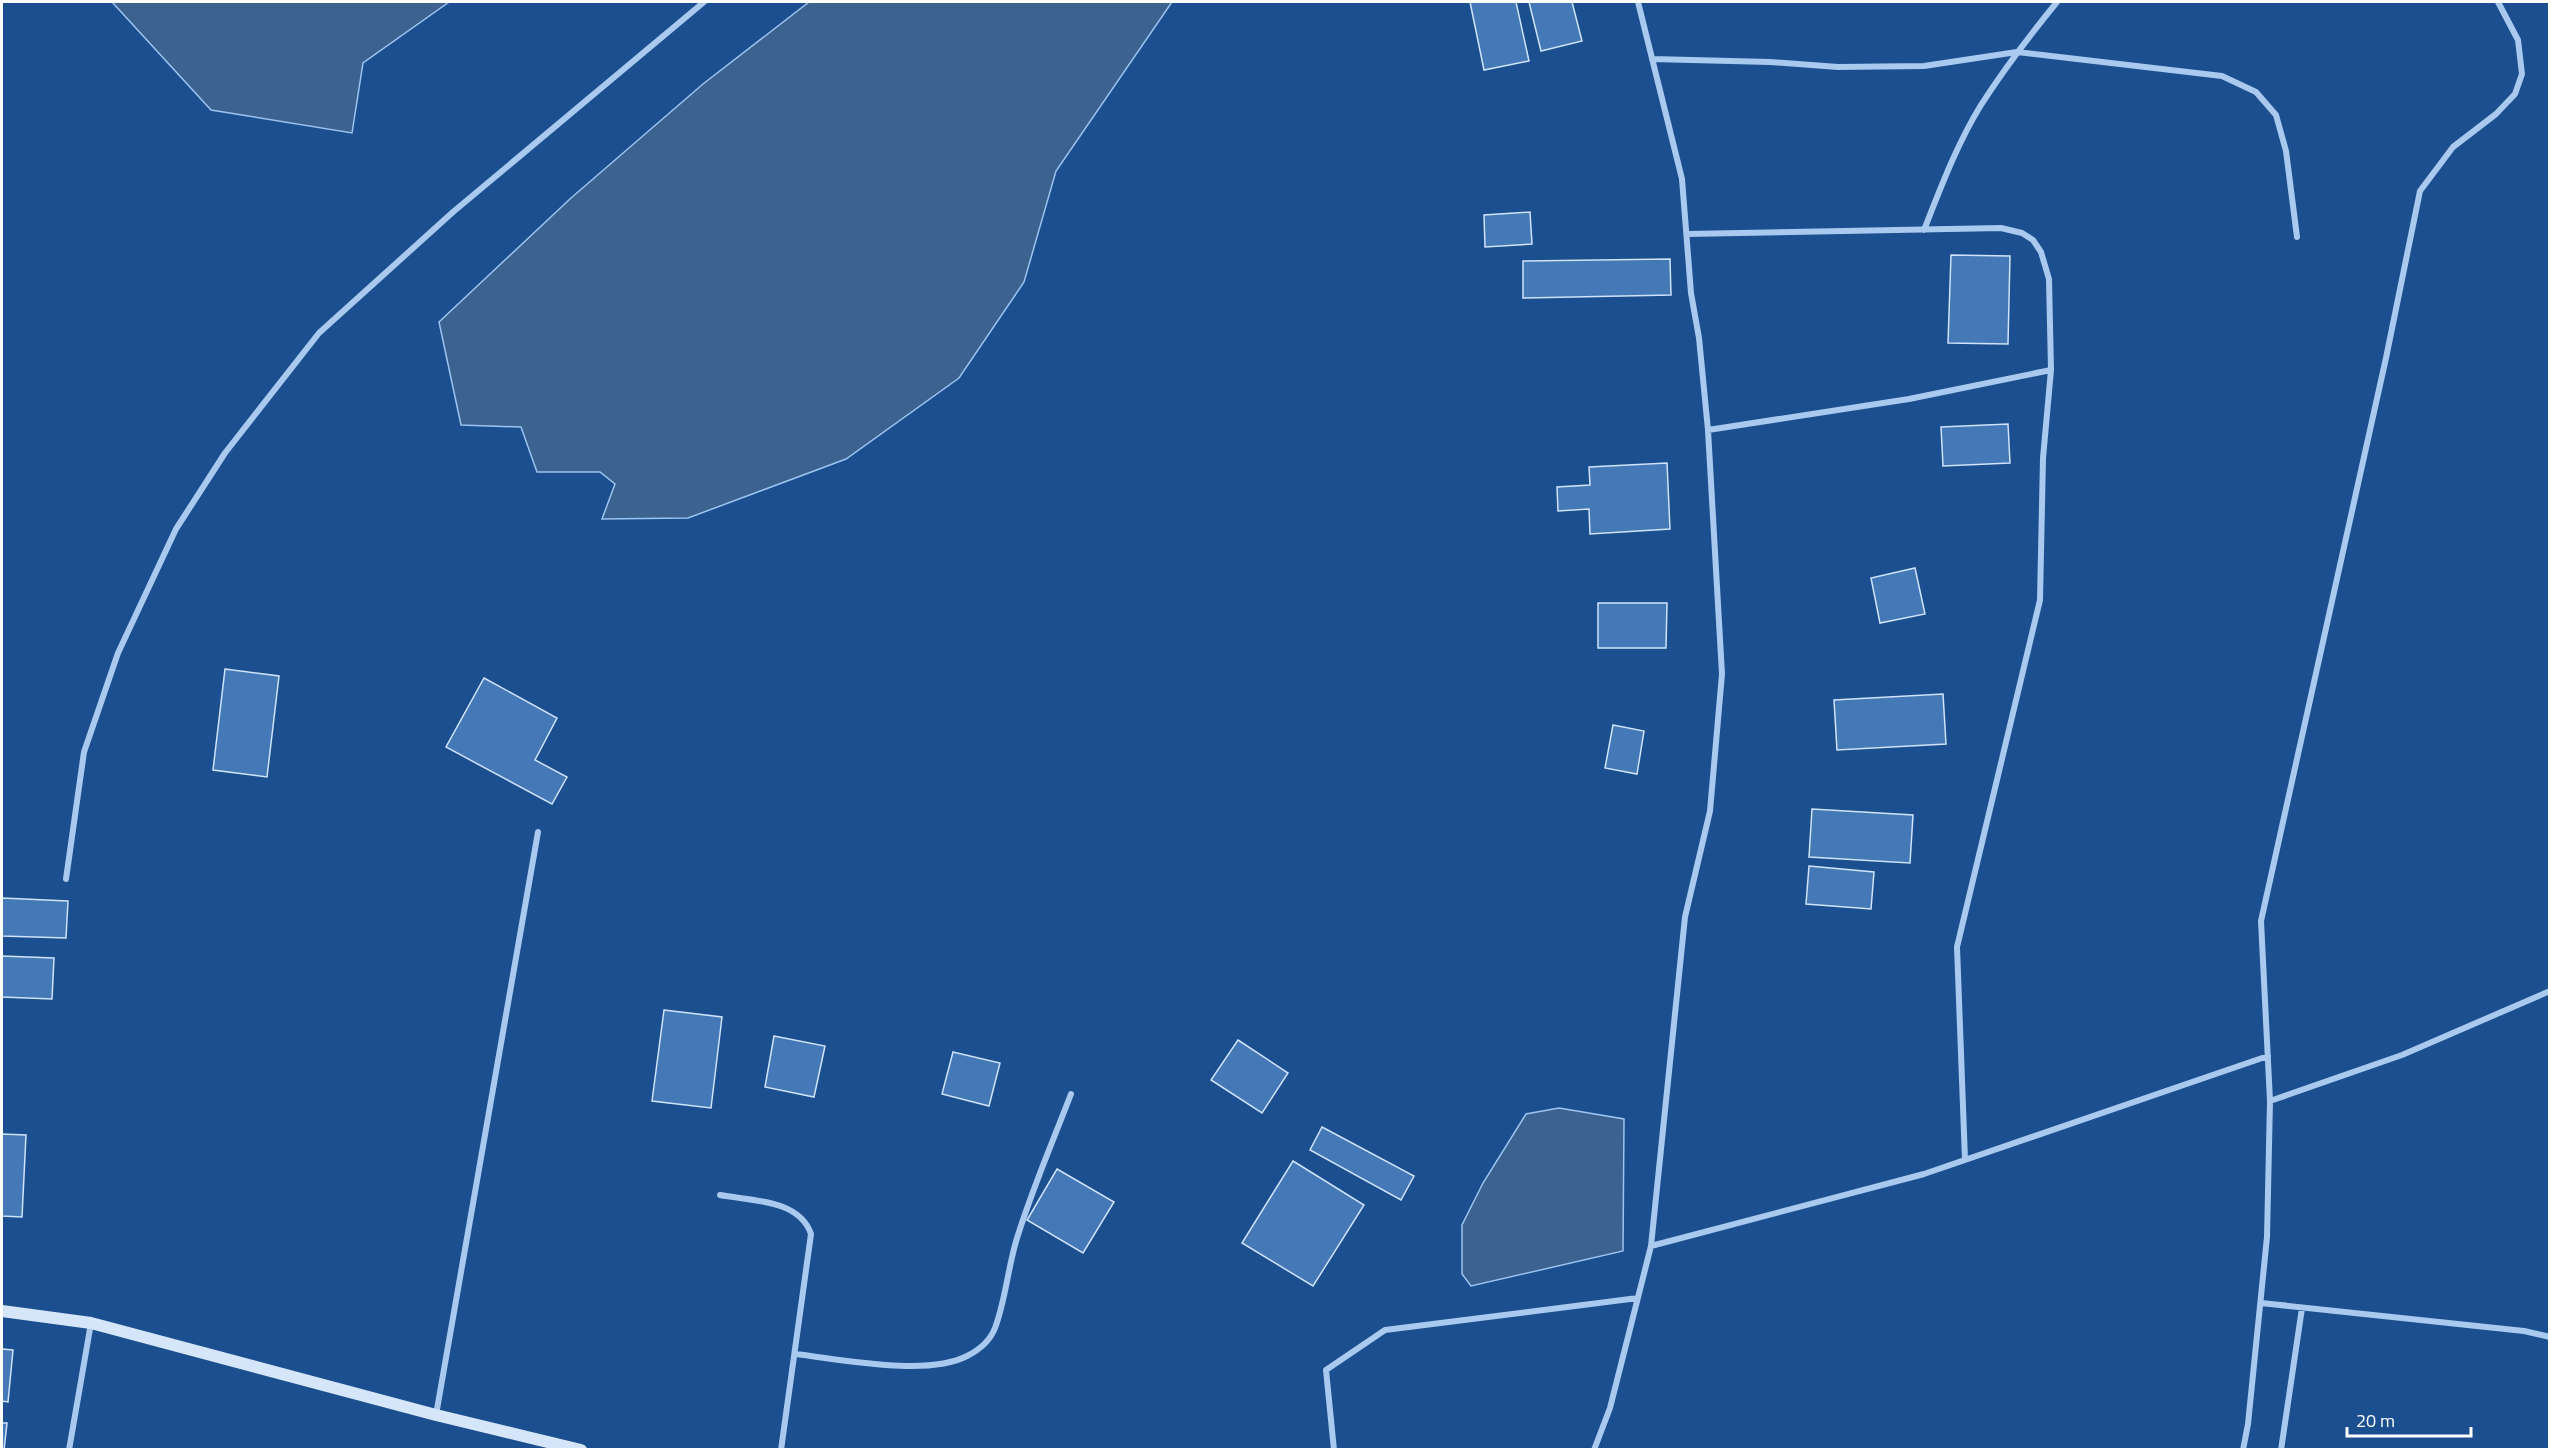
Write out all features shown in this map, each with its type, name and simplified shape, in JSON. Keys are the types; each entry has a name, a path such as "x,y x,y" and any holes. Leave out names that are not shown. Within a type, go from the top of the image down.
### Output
{"main road":[{"path":"2,1311 91,1323 436,1415 542,1446 581,1449"}],"street":[{"path":"66,879 84,752 118,653 176,529 225,453 319,333 453,212 704,2"},
{"path":"1594,1449 1610,1408 1651,1246 1685,916 1710,811 1722,674 1708,430 1682,179 1638,2"},
{"path":"1924,230 1955,152 1980,105 2017,52 2057,2"},
{"path":"2243,1449 2248,1424 2267,1237 2270,1101 2261,921 2386,358 2420,191 2453,147 2496,114 2515,94 2522,74 2518,40 2498,2"},
{"path":"1652,59 1770,62 1838,67 1924,66 2017,52 2222,76 2256,92 2276,115 2283,142 2297,237"},
{"path":"1687,234 2001,228 2022,233 2032,240 2041,252 2049,279 2051,370 2043,458 2040,600 1957,947 1965,1160"},
{"path":"1708,430 1910,399 2051,370"},
{"path":"436,1415 538,832"},
{"path":"2270,1101 2402,1055 2550,991"},
{"path":"1651,1246 1924,1174 2268,1056"},
{"path":"795,1354 911,1366 940,1364 966,1357 984,1346 995,1329 1017,1237 1071,1094"},
{"path":"720,1195 787,1207 800,1215 807,1223 811,1245 781,1449"},
{"path":"1334,1449 1326,1370 1385,1330 1638,1298"},
{"path":"2261,1303 2524,1331 2550,1337"},
{"path":"2281,1449 2302,1308"},
{"path":"69,1449 91,1323"}],"water":[{"path":"112,2 449,2 363,63 352,133 211,110"},
{"path":"809,2 1172,2 1056,171 1024,282 959,378 846,459 688,518 602,519 615,484 600,472 537,472 521,427 461,425 439,322 571,198 703,84"},
{"path":"1559,1108 1624,1119 1623,1251 1471,1286 1462,1274 1462,1225 1483,1183 1526,1114"}],"building":[{"path":"1470,2 1516,2 1529,61 1484,70"},
{"path":"1529,2 1572,2 1582,41 1541,51"},
{"path":"1530,212 1532,244 1485,247 1484,215"},
{"path":"1951,255 2010,256 2008,344 1948,343"},
{"path":"1670,259 1671,295 1523,298 1523,261"},
{"path":"2008,424 2010,463 1943,466 1941,427"},
{"path":"1667,463 1670,529 1590,534 1589,509 1558,511 1557,487 1590,485 1589,467"},
{"path":"1915,568 1925,614 1880,623 1871,578"},
{"path":"1598,603 1667,603 1666,648 1598,648"},
{"path":"225,669 279,676 267,777 213,770"},
{"path":"484,678 557,718 535,760 567,777 552,804 446,747"},
{"path":"1943,694 1946,744 1837,750 1834,700"},
{"path":"1613,725 1644,731 1637,774 1605,768"},
{"path":"1812,809 1913,815 1910,863 1809,857"},
{"path":"1809,866 1874,872 1871,909 1806,904"},
{"path":"2,898 68,901 66,938 2,936"},
{"path":"2,956 54,958 52,999 2,997"},
{"path":"664,1010 722,1017 711,1108 652,1101"},
{"path":"774,1036 825,1046 814,1097 765,1087"},
{"path":"1238,1040 1288,1073 1262,1113 1211,1080"},
{"path":"953,1052 1000,1063 989,1106 942,1094"},
{"path":"1322,1127 1414,1176 1401,1200 1310,1150"},
{"path":"2,1134 26,1135 22,1217 2,1216"},
{"path":"1293,1161 1364,1205 1313,1286 1242,1243"},
{"path":"1057,1169 1114,1202 1083,1253 1027,1220"},
{"path":"2,1349 13,1350 8,1402 2,1401"},
{"path":"2,1423 7,1423 4,1450 2,1450"}]}
